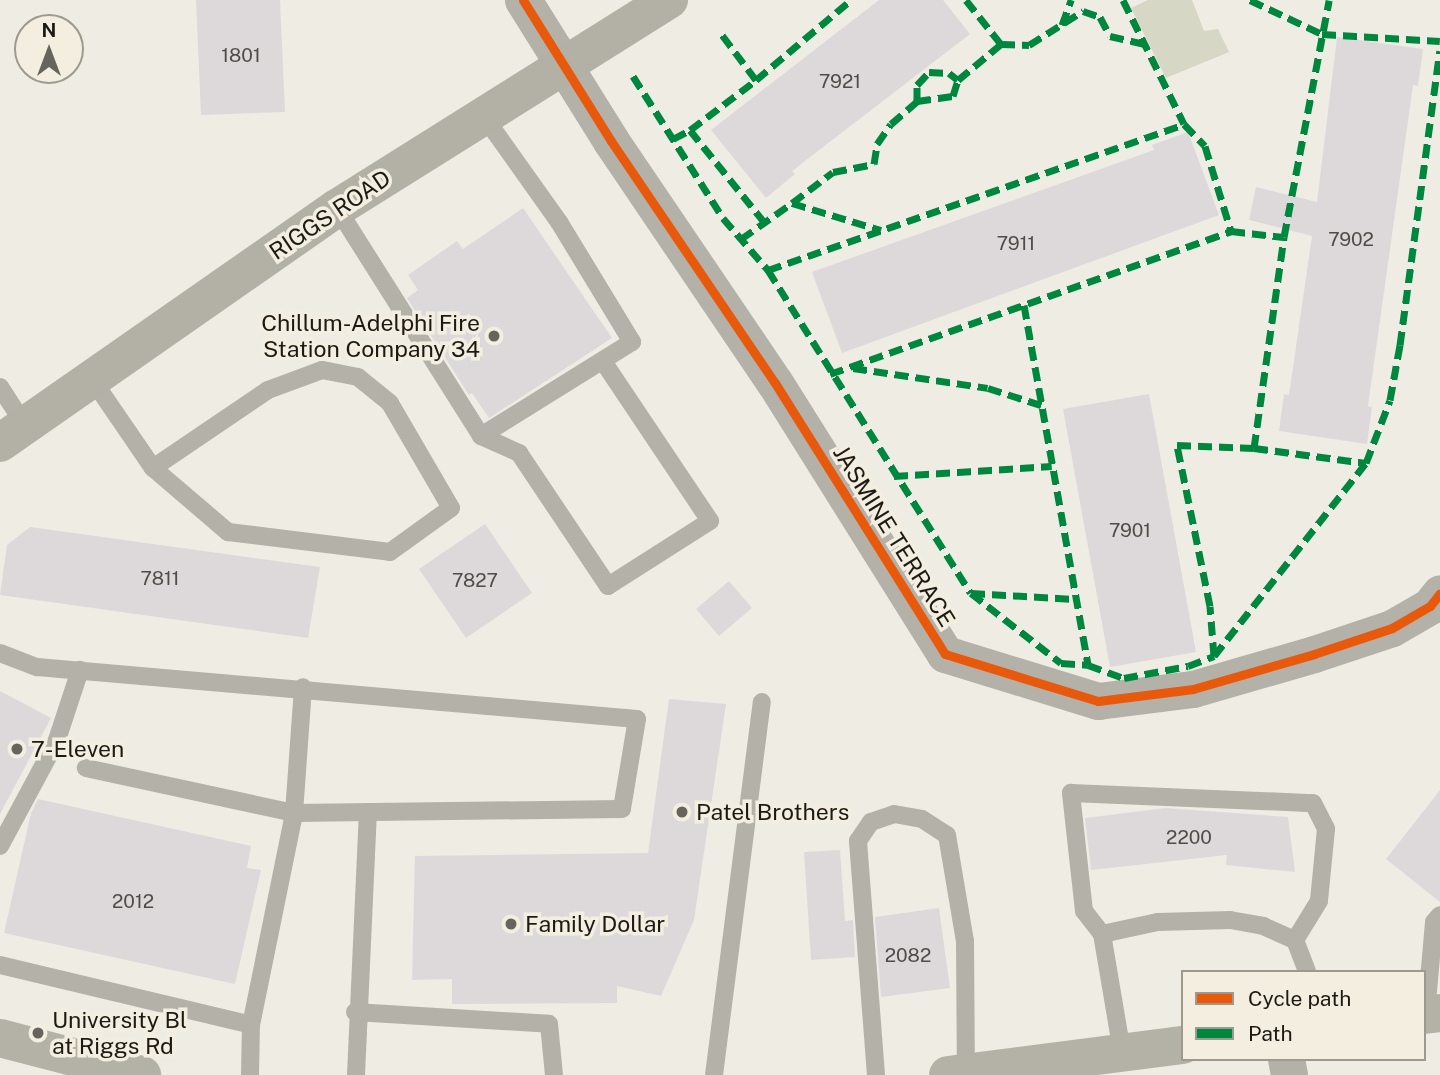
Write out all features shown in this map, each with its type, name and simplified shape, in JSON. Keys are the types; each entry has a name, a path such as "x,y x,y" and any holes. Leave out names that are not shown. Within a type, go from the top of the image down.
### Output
{"main road":[{"name":"RIGGS ROAD","path":"12,433 337,208 669,0"},
{"path":"0,1038 142,1075"},
{"path":"957,1074 1181,1045"}],"street":[{"name":"JASMINE TERRACE","path":"523,0 562,65 775,383 945,654 1098,701 1193,689 1314,654 1392,628 1430,606 1440,593"}],"lane":[{"path":"481,436 632,342 559,222 484,115"},
{"path":"337,208 481,436 519,453 608,586 710,521 603,361"},
{"path":"92,379 153,468 228,532 390,552 451,509 390,403 358,377 322,370 268,390 153,468"},
{"path":"0,387 12,433"},
{"path":"0,653 37,667 303,687 637,719 622,809 294,813 86,768"},
{"path":"0,846 5,828 57,740 80,670"},
{"path":"250,1075 251,1026 294,813 303,687"},
{"path":"714,1075 762,702"},
{"path":"1122,1052 1102,934 1084,911 1071,793 1313,803 1326,829 1319,901 1296,940"},
{"path":"356,1075 355,1012 368,812"},
{"path":"876,1075 858,841 871,822 894,814 922,818 947,835 965,941 957,1074"},
{"path":"1430,1014 1434,922 1440,915"},
{"path":"1102,934 1158,922 1230,920 1263,926 1296,940 1306,970"},
{"path":"0,965 251,1026"},
{"path":"355,1012 549,1024 554,1075"}],"green space":[{"path":"1148,0 1192,0 1204,31 1218,29 1229,52 1166,78 1131,8"}],"building":[{"path":"196,0 280,0 285,112 201,115"},
{"path":"879,0 943,0 970,34 792,171 795,174 766,198 711,130"},
{"path":"1337,37 1423,49 1418,86 1413,85 1368,406 1372,407 1367,444 1279,431 1284,394 1289,395 1312,236 1249,220 1256,187 1317,202"},
{"path":"1188,132 1219,215 842,353 812,272 1154,150 1152,145"},
{"path":"523,208 612,338 489,418 472,393 469,395 407,298 418,290 408,275 457,241 463,249"},
{"path":"1149,394 1196,652 1110,667 1063,409"},
{"path":"485,524 532,593 466,638 419,569"},
{"path":"30,527 320,567 308,638 0,595 7,545"},
{"path":"729,581 752,608 719,636 696,609"},
{"name":"7-Eleven","path":"0,691 51,718 0,814"},
{"path":"669,699 726,704 694,920 661,996 617,986 617,1003 452,1004 452,979 412,980 415,856 648,853"},
{"path":"1440,790 1440,902 1386,859"},
{"path":"38,799 251,846 247,868 261,870 235,984 4,933 31,813"},
{"path":"1165,808 1288,817 1295,872 1226,865 1227,855 1091,870 1085,818"},
{"path":"840,850 845,921 853,920 855,957 811,960 804,852"},
{"path":"939,908 950,988 881,997 875,917"}],"marked path":[{"path":"756,80 851,0"},
{"path":"966,0 1001,44"},
{"path":"1062,25 1071,0"},
{"path":"1123,0 1184,124 1205,146 1231,231"},
{"path":"1250,0 1322,34 1440,41"},
{"path":"1254,448 1284,237 1329,0"},
{"path":"792,203 833,172 874,164 877,144 891,124 917,101 953,96 958,80 1001,44 1029,45 1083,11 1100,17 1110,36 1144,44"},
{"path":"690,130 756,80 720,32"},
{"path":"633,76 723,218 768,270 971,593 1061,663 1088,665 1124,678 1188,666 1214,656 1366,463 1390,400 1400,345 1440,51"},
{"path":"917,101 917,85 929,72 949,73 958,80"},
{"path":"768,270 1184,124"},
{"path":"673,139 690,130 765,223"},
{"path":"741,239 792,203 881,230"},
{"path":"830,374 1231,231 1284,237"},
{"path":"1024,305 1088,665"},
{"path":"853,368 988,388 1041,405"},
{"path":"1214,656 1210,606 1177,445 1254,448 1366,463"},
{"path":"894,476 1052,466"},
{"path":"971,593 1074,599"}],"cycle path":[{"path":"523,0 611,141 775,383 945,654 1098,701 1193,689 1314,654 1392,628 1430,606 1440,593"}],"place":[{"name":"Chillum-Adelphi Fire Station Company 34","path":"494,336"},
{"name":"7-Eleven","path":"17,749"},
{"name":"Patel Brothers","path":"682,812"},
{"name":"Family Dollar","path":"511,924"},
{"name":"University Bl at Riggs Rd","path":"38,1033"}]}
